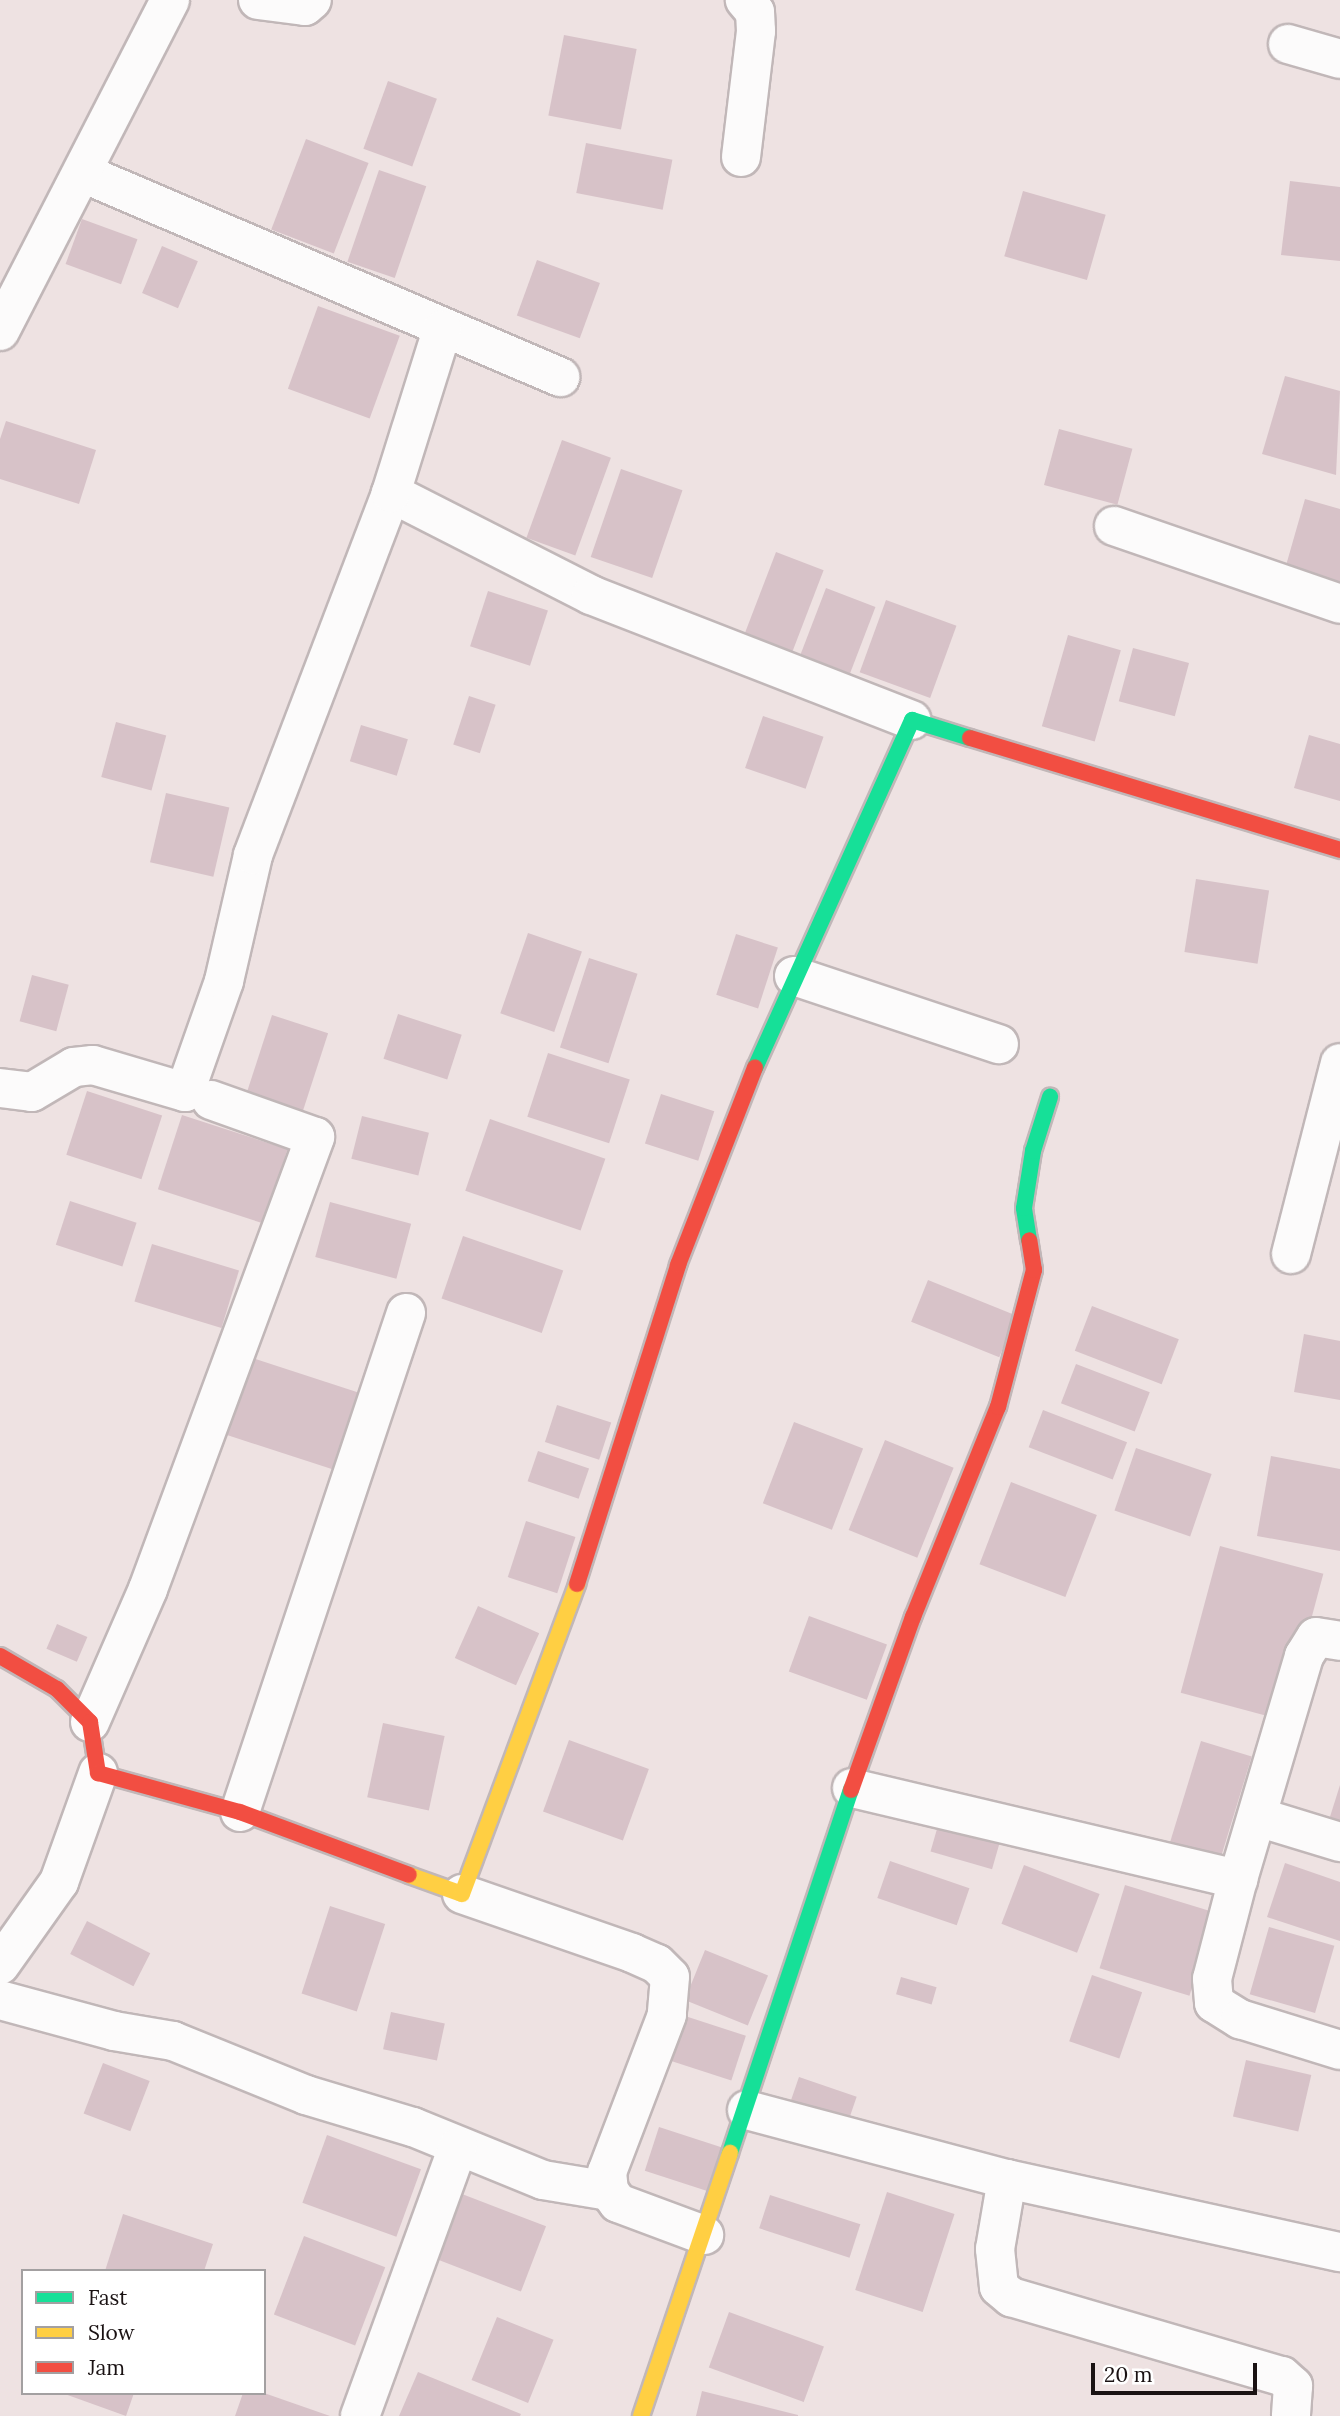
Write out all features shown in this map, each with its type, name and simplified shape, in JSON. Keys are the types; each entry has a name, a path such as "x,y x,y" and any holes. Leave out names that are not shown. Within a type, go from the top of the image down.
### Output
{"street":[{"path":"0,331 85,174 170,0"},
{"path":"258,0 304,6 312,0"},
{"path":"741,157 756,31 755,12 745,0"},
{"path":"1288,44 1340,59"},
{"path":"85,174 442,330 560,377"},
{"path":"0,1088 33,1092 74,1066 93,1065 185,1092 224,981 253,855 391,494 442,330"},
{"path":"391,494 591,595 912,720 1340,850"},
{"path":"1114,526 1340,604"},
{"path":"462,1894 569,1609 677,1265 794,976 912,720"},
{"path":"794,976 999,1044"},
{"path":"1291,1254 1340,1063"},
{"path":"640,2416 747,2110 852,1788 914,1617 998,1407 1034,1270 1024,1209 1033,1151 1051,1097"},
{"path":"0,1965 59,1882 98,1773 90,1722 148,1589 315,1137 211,1100"},
{"path":"240,1812 406,1313"},
{"path":"1340,1641 1316,1637 1311,1642 1238,1879 1212,1979 1214,2003 1240,2019 1340,2050"},
{"path":"0,1656 57,1689 90,1722"},
{"path":"98,1773 240,1812 462,1894 632,1952 657,1964 670,1977 667,2015 607,2172 609,2191 618,2203 704,2235"},
{"path":"852,1788 1238,1879"},
{"path":"1258,1817 1340,1842"},
{"path":"0,2000 114,2031 173,2041 306,2095 413,2127 543,2180 609,2191"},
{"path":"747,2110 1007,2179 1340,2252"},
{"path":"360,2416 458,2147"},
{"path":"1007,2179 995,2249 999,2287 1011,2297 1282,2376 1293,2386 1290,2416"}],"building":[{"path":"564,35 637,49 621,130 548,115"},
{"path":"388,81 437,99 412,166 363,149"},
{"path":"306,139 369,163 334,254 271,230"},
{"path":"586,143 672,160 663,210 576,193"},
{"path":"379,170 426,186 395,278 347,262"},
{"path":"1290,181 1340,187 1340,261 1281,255"},
{"path":"1023,191 1106,215 1087,280 1004,256"},
{"path":"82,219 137,239 121,284 66,264"},
{"path":"162,246 198,261 178,308 142,293"},
{"path":"537,260 600,283 580,338 517,315"},
{"path":"318,306 400,336 370,418 288,389"},
{"path":"1285,376 1340,391 1336,475 1262,454"},
{"path":"6,421 96,450 79,504 0,479 0,439"},
{"path":"1059,429 1132,449 1117,505 1044,485"},
{"path":"562,440 611,458 575,556 526,538"},
{"path":"621,469 682,490 652,578 591,557"},
{"path":"1305,499 1340,509 1340,592 1283,576"},
{"path":"776,552 824,570 791,656 743,638"},
{"path":"826,588 875,607 848,679 798,660"},
{"path":"488,591 548,610 530,666 470,646"},
{"path":"886,600 956,626 930,698 860,672"},
{"path":"1068,635 1121,650 1095,741 1042,726"},
{"path":"1133,648 1189,663 1175,716 1119,701"},
{"path":"469,696 496,705 480,753 453,745"},
{"path":"763,716 824,737 806,789 745,768"},
{"path":"116,722 166,735 151,791 101,777"},
{"path":"361,725 408,739 397,776 350,761"},
{"path":"1309,735 1340,744 1340,801 1294,788"},
{"path":"166,793 229,808 213,877 150,862"},
{"path":"1196,879 1269,891 1258,964 1184,952"},
{"path":"528,933 582,952 554,1032 500,1013"},
{"path":"736,934 778,948 758,1008 716,995"},
{"path":"589,958 638,974 608,1063 560,1047"},
{"path":"32,975 69,985 56,1031 20,1021"},
{"path":"398,1014 462,1035 447,1079 383,1059"},
{"path":"272,1015 328,1033 302,1112 246,1094"},
{"path":"548,1053 630,1080 609,1143 527,1117"},
{"path":"87,1091 162,1115 141,1179 66,1155"},
{"path":"661,1094 714,1111 698,1161 645,1143"},
{"path":"182,1115 288,1149 263,1223 158,1189"},
{"path":"362,1116 429,1133 418,1175 351,1159"},
{"path":"490,1119 605,1159 581,1231 465,1191"},
{"path":"70,1201 137,1223 122,1266 56,1245"},
{"path":"330,1202 411,1224 396,1279 315,1257"},
{"path":"463,1236 563,1271 542,1333 442,1298"},
{"path":"152,1244 239,1271 221,1328 134,1301"},
{"path":"928,1280 1016,1316 999,1357 911,1322"},
{"path":"1092,1306 1179,1339 1162,1384 1075,1351"},
{"path":"1304,1334 1340,1341 1340,1400 1294,1392"},
{"path":"246,1356 371,1396 346,1474 221,1433"},
{"path":"1076,1364 1150,1392 1135,1432 1061,1403"},
{"path":"557,1405 611,1423 599,1460 545,1442"},
{"path":"1043,1410 1127,1442 1113,1480 1029,1447"},
{"path":"794,1422 863,1449 832,1530 763,1503"},
{"path":"885,1440 954,1468 917,1558 849,1530"},
{"path":"1136,1448 1212,1474 1190,1536 1115,1510"},
{"path":"538,1451 589,1469 579,1499 528,1481"},
{"path":"1271,1456 1340,1469 1340,1551 1257,1536"},
{"path":"1011,1482 1097,1515 1065,1597 979,1564"},
{"path":"526,1521 575,1537 557,1593 508,1577"},
{"path":"1220,1546 1323,1574 1284,1721 1181,1693"},
{"path":"478,1606 539,1633 516,1685 455,1658"},
{"path":"809,1616 887,1644 867,1700 789,1671"},
{"path":"57,1624 87,1637 77,1662 46,1649"},
{"path":"383,1723 445,1736 429,1810 367,1797"},
{"path":"569,1740 649,1769 623,1840 543,1811"},
{"path":"1201,1741 1252,1756 1218,1866 1167,1851"},
{"path":"1340,1785 1340,1823 1329,1820"},
{"path":"941,1815 1003,1833 992,1869 931,1852"},
{"path":"890,1861 969,1888 957,1925 877,1898"},
{"path":"1285,1863 1340,1882 1340,1941 1267,1917"},
{"path":"1024,1865 1100,1894 1077,1953 1001,1924"},
{"path":"1125,1885 1215,1912 1189,1996 1100,1968"},
{"path":"330,1906 385,1924 357,2011 302,1993"},
{"path":"87,1921 150,1953 133,1986 70,1954"},
{"path":"1269,1927 1334,1946 1315,2013 1250,1994"},
{"path":"705,1950 768,1975 748,2026 685,2000"},
{"path":"1092,1975 1142,1992 1119,2058 1069,2041"},
{"path":"901,1977 937,1987 932,2005 896,1994"},
{"path":"391,2012 445,2023 437,2061 383,2049"},
{"path":"685,2016 746,2036 731,2080 670,2061"},
{"path":"1246,2060 1311,2075 1298,2132 1233,2117"},
{"path":"103,2063 150,2081 130,2131 84,2113"},
{"path":"799,2077 857,2097 846,2128 788,2108"},
{"path":"659,2127 724,2148 709,2192 645,2171"},
{"path":"327,2135 421,2169 396,2237 302,2203"},
{"path":"887,2192 955,2214 923,2312 855,2290"},
{"path":"462,2194 546,2226 521,2292 437,2259"},
{"path":"770,2195 860,2224 850,2258 759,2228"},
{"path":"123,2214 213,2244 205,2269 106,2269"},
{"path":"304,2236 385,2267 355,2346 274,2314"},
{"path":"729,2312 824,2347 804,2402 709,2367"},
{"path":"497,2317 554,2340 528,2403 472,2380"},
{"path":"418,2372 521,2414 399,2416"},
{"path":"702,2391 798,2415 798,2416 696,2416"},
{"path":"266,2394 330,2416 235,2416 242,2395"},
{"path":"68,2395 133,2395 126,2416"}],"traffic: fast":[{"path":"755,1068 912,720 970,738"},
{"path":"1029,1240 1024,1208 1033,1151 1050,1097"},
{"path":"730,2153 851,1790"}],"traffic: slow":[{"path":"409,1875 462,1894 577,1584"},
{"path":"641,2416 730,2153"}],"traffic: jam":[{"path":"970,738 1340,850"},
{"path":"577,1584 678,1265 755,1068"},
{"path":"851,1790 913,1617 998,1407 1034,1270 1029,1240"},
{"path":"0,1656 57,1689 90,1722 98,1773 240,1812 409,1875"}]}
